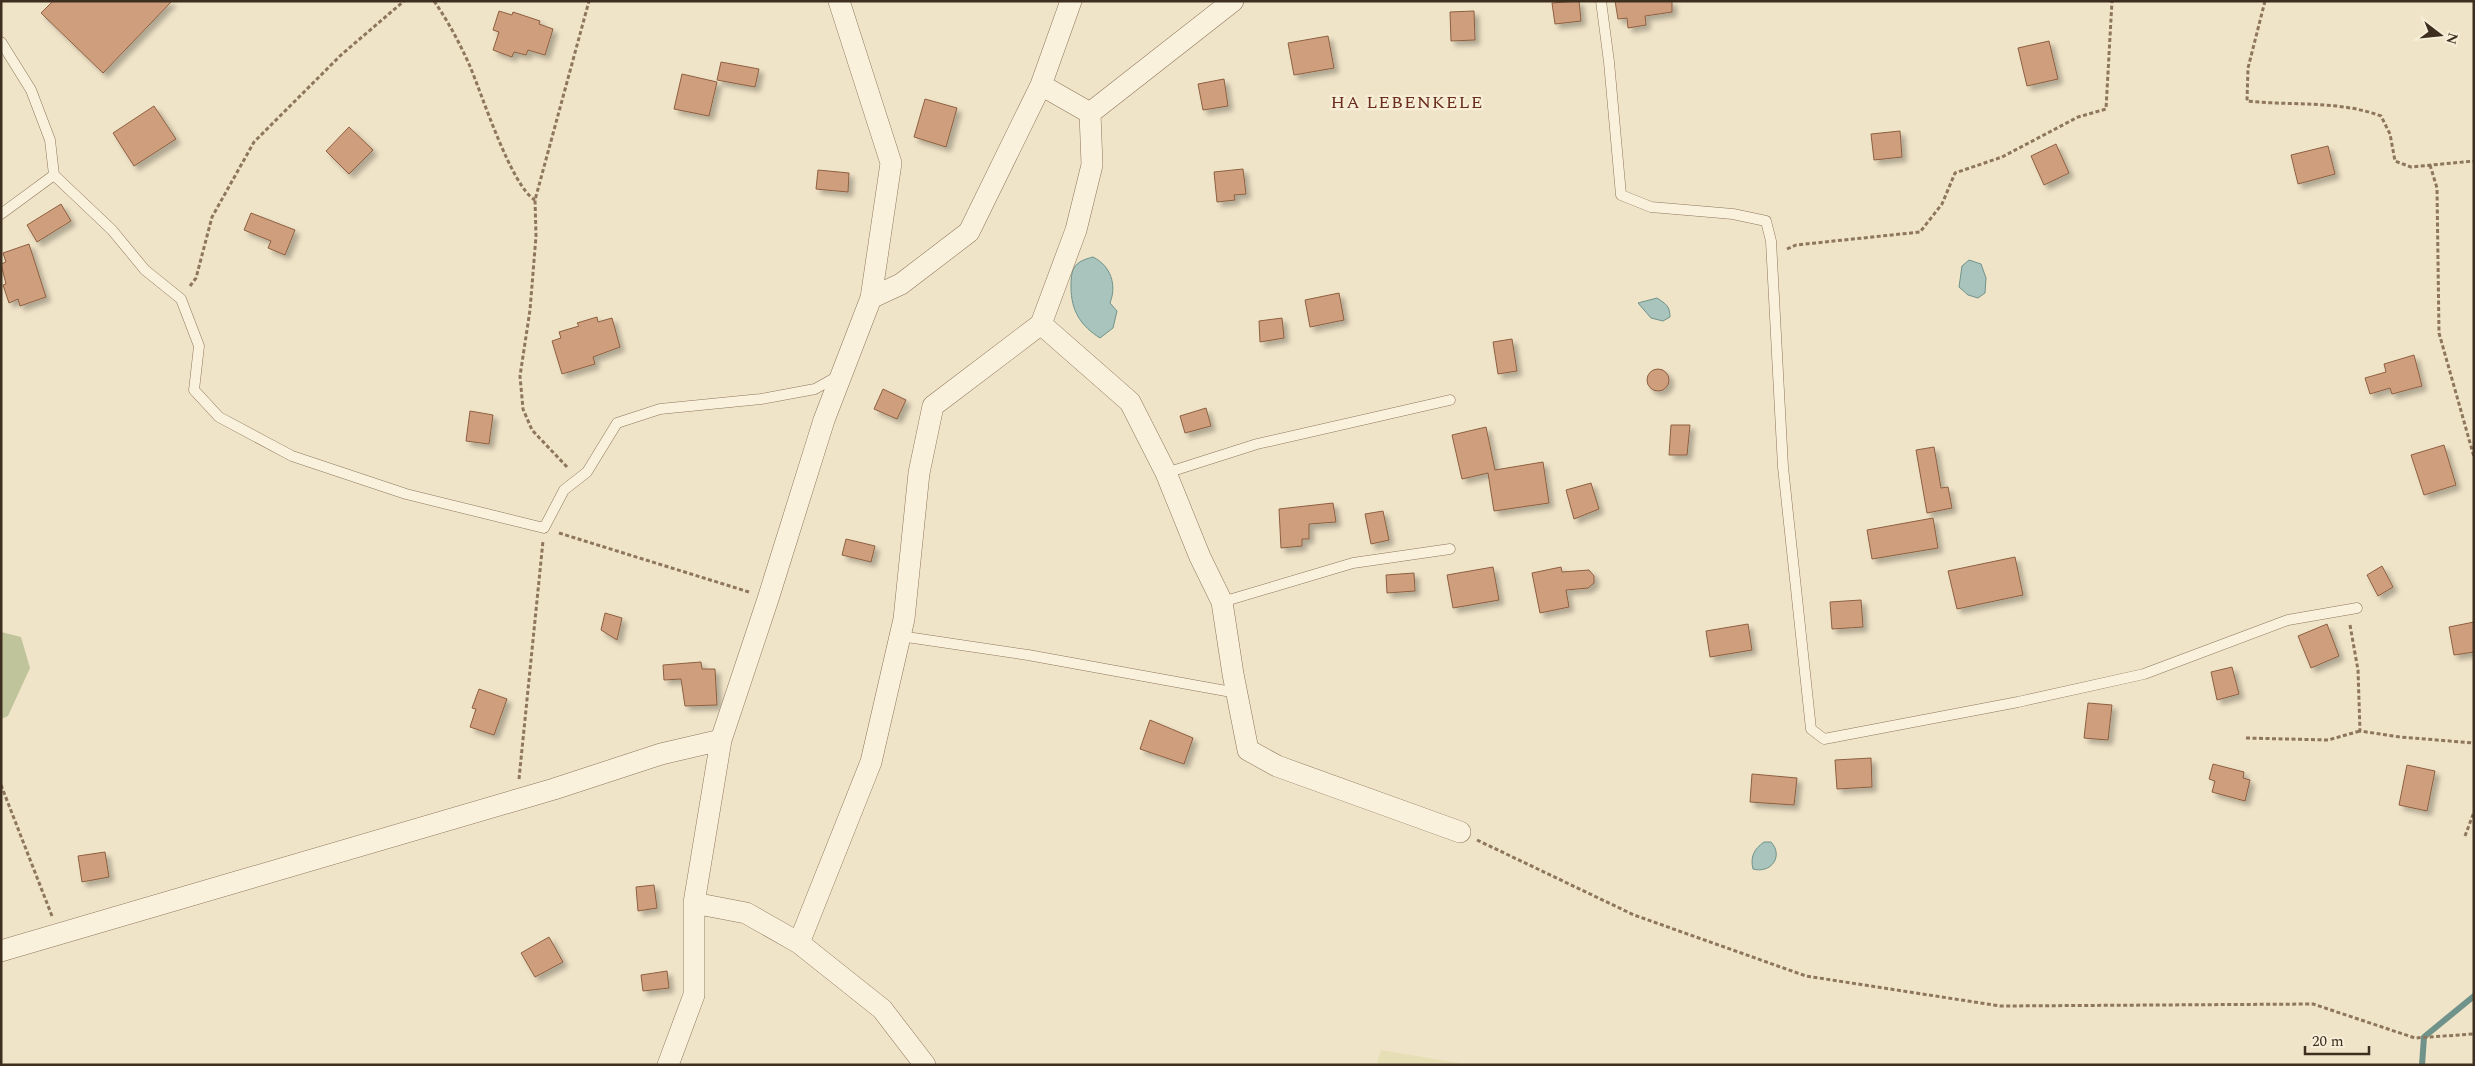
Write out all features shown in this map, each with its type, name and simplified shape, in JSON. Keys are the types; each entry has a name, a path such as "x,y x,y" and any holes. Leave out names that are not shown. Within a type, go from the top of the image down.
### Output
{"street":[{"path":"668,1065 694,995 694,903 721,740 768,599 824,420 871,298 891,163 839,1"},
{"path":"871,298 901,284 969,232 1041,85 1071,1"},
{"path":"1090,113 1233,1"},
{"path":"1041,85 1090,113"},
{"path":"798,944 871,762 904,619 919,473 933,406 1041,324 1076,230 1092,165 1090,113"},
{"path":"1041,324 1130,402 1166,473 1200,557 1222,602 1248,750 1277,766 1460,832"},
{"path":"1,951 517,800 661,754 721,740"},
{"path":"694,903 746,913 798,944 882,1009 925,1065"}],"lane":[{"path":"1601,1 1609,62 1621,195 1651,207 1733,214 1766,221 1772,254 1783,467 1810,729 1824,738 2018,702 2144,674 2288,620 2352,609"},
{"path":"1,42 31,90 50,140 54,175 112,230 145,270 180,299 200,346 194,390 219,417 301,459 406,494 544,528 564,490 588,472 617,423 660,409 761,399 815,389 842,374"},
{"path":"1,214 54,175"},
{"path":"1166,473 1257,444 1450,400"},
{"path":"1222,602 1353,563 1450,549"},
{"path":"900,636 1028,655 1237,694"}],"path":[{"path":"180,299 196,278 212,217 254,142 341,55 404,1"},
{"path":"434,1 451,24 470,65 505,152 527,196 535,200"},
{"path":"577,480 532,430 523,409 520,376 530,310 536,236 535,200 589,1"},
{"path":"1772,254 1796,245 1920,232 1942,204 1955,173 2002,157 2078,117 2106,109 2112,1"},
{"path":"2265,1 2248,68 2247,100 2324,104 2362,109 2381,116 2390,134 2396,161 2410,167 2474,161"},
{"path":"2430,165 2437,188 2439,332 2474,457"},
{"path":"517,800 544,528 768,599"},
{"path":"2352,609 2358,670 2360,731"},
{"path":"2246,738 2328,740 2360,731 2400,737 2474,742"},
{"path":"1,785 58,933"},
{"path":"2465,836 2474,812"},
{"path":"1460,832 1634,914 1806,976 2000,1006 2313,1004 2416,1038 2474,1034"}],"shaded area":[{"path":"1381,1050 1471,1065 1376,1065"}],"green space":[{"path":"1,632 21,637 30,668 8,716 1,719"}],"water":[{"path":"1093,257 1104,265 1111,277 1113,289 1110,303 1117,311 1113,328 1100,338 1082,323 1075,311 1071,296 1074,267 1081,261"},
{"path":"1969,260 1981,264 1986,278 1985,293 1978,298 1968,295 1959,287 1962,266"},
{"path":"1657,298 1669,310 1670,317 1663,321 1651,318 1638,303"},
{"path":"1764,842 1771,842 1775,847 1776,858 1774,863 1765,869 1753,869 1752,861 1754,854"}],"building":[{"path":"53,1 172,1 103,73 41,13"},
{"path":"1579,1 1581,21 1555,24 1552,3"},
{"path":"1615,1 1672,1 1672,12 1645,16 1646,25 1628,28 1627,18 1618,19"},
{"path":"499,11 512,15 513,12 540,21 539,24 553,29 545,55 528,50 526,55 514,52 512,57 493,50 499,32 493,30"},
{"path":"1474,11 1475,40 1451,41 1450,12"},
{"path":"1328,36 1334,68 1294,75 1288,43"},
{"path":"2049,41 2058,79 2027,86 2018,48"},
{"path":"721,62 759,69 755,87 717,80"},
{"path":"682,74 717,82 709,116 674,109"},
{"path":"1224,79 1228,106 1203,110 1198,84"},
{"path":"925,99 957,108 946,147 914,137"},
{"path":"154,106 176,139 134,166 113,133"},
{"path":"349,127 373,150 349,174 326,151"},
{"path":"1900,131 1902,157 1874,160 1871,134"},
{"path":"2056,144 2069,173 2044,185 2031,156"},
{"path":"2328,146 2335,174 2298,184 2291,155"},
{"path":"1243,169 1246,194 1234,195 1235,200 1217,202 1214,172"},
{"path":"818,170 849,173 848,192 816,189"},
{"path":"61,204 71,221 37,242 27,225"},
{"path":"251,213 295,230 285,255 268,248 271,241 244,230"},
{"path":"29,244 46,297 20,306 18,299 9,303 3,285 6,284 1,264 6,262 3,253"},
{"path":"1339,293 1344,320 1310,327 1305,300"},
{"path":"597,317 598,322 612,318 620,347 593,357 595,364 562,374 552,341 561,338 559,332 579,326 577,323"},
{"path":"1282,318 1284,338 1260,342 1259,321"},
{"path":"1512,339 1517,371 1498,374 1493,342"},
{"path":"2414,355 2422,386 2392,394 2390,388 2370,394 2365,378 2386,372 2384,364"},
{"path":"1658,369 1666,372 1669,380 1666,388 1658,391 1650,388 1647,380 1650,372"},
{"path":"883,389 906,400 897,419 874,409"},
{"path":"1206,408 1211,426 1185,433 1180,416"},
{"path":"470,411 493,415 489,444 466,441"},
{"path":"1671,425 1690,425 1687,455 1669,455"},
{"path":"1486,427 1495,470 1543,462 1549,503 1494,511 1488,473 1462,479 1452,435"},
{"path":"2444,445 2456,485 2424,495 2411,455"},
{"path":"1934,447 1941,488 1948,487 1952,508 1927,513 1916,450"},
{"path":"1591,483 1599,509 1574,519 1566,490"},
{"path":"1333,503 1336,522 1309,524 1309,539 1302,539 1302,546 1281,548 1279,509"},
{"path":"1383,511 1389,540 1371,544 1365,514"},
{"path":"1933,518 1938,548 1872,559 1867,530"},
{"path":"846,539 875,546 871,562 842,555"},
{"path":"2015,557 2023,595 1957,609 1948,571"},
{"path":"2382,566 2393,587 2378,596 2367,575"},
{"path":"1493,567 1499,600 1453,608 1447,575"},
{"path":"1561,567 1562,572 1589,570 1594,576 1594,583 1588,588 1566,590 1569,607 1540,613 1532,573"},
{"path":"1414,573 1415,591 1387,593 1386,575"},
{"path":"1861,600 1863,627 1832,629 1830,602"},
{"path":"605,613 622,618 617,640 601,630"},
{"path":"2474,622 2474,652 2454,655 2449,627"},
{"path":"1748,624 1752,650 1710,657 1706,631"},
{"path":"2327,624 2339,656 2311,668 2298,636"},
{"path":"701,662 702,669 715,669 717,705 685,706 681,679 664,680 663,665"},
{"path":"2232,667 2239,694 2217,700 2211,672"},
{"path":"479,689 507,699 494,735 470,727 476,709 472,708"},
{"path":"2088,703 2112,705 2108,740 2084,738"},
{"path":"1150,720 1193,738 1184,764 1140,749"},
{"path":"1871,758 1872,787 1837,789 1835,760"},
{"path":"2213,764 2244,772 2243,778 2250,780 2245,801 2212,792 2215,781 2209,779"},
{"path":"2407,765 2435,771 2427,811 2399,805"},
{"path":"1752,774 1797,778 1794,805 1750,802"},
{"path":"105,852 109,877 82,882 78,856"},
{"path":"654,885 657,908 638,911 636,887"},
{"path":"549,937 563,962 535,977 521,953"},
{"path":"667,971 669,988 643,991 641,975"}],"waterway":[{"path":"2422,1065 2424,1037 2474,996"}],"district":[{"name":"HA LEBENKELE","path":"1407,102"}]}
